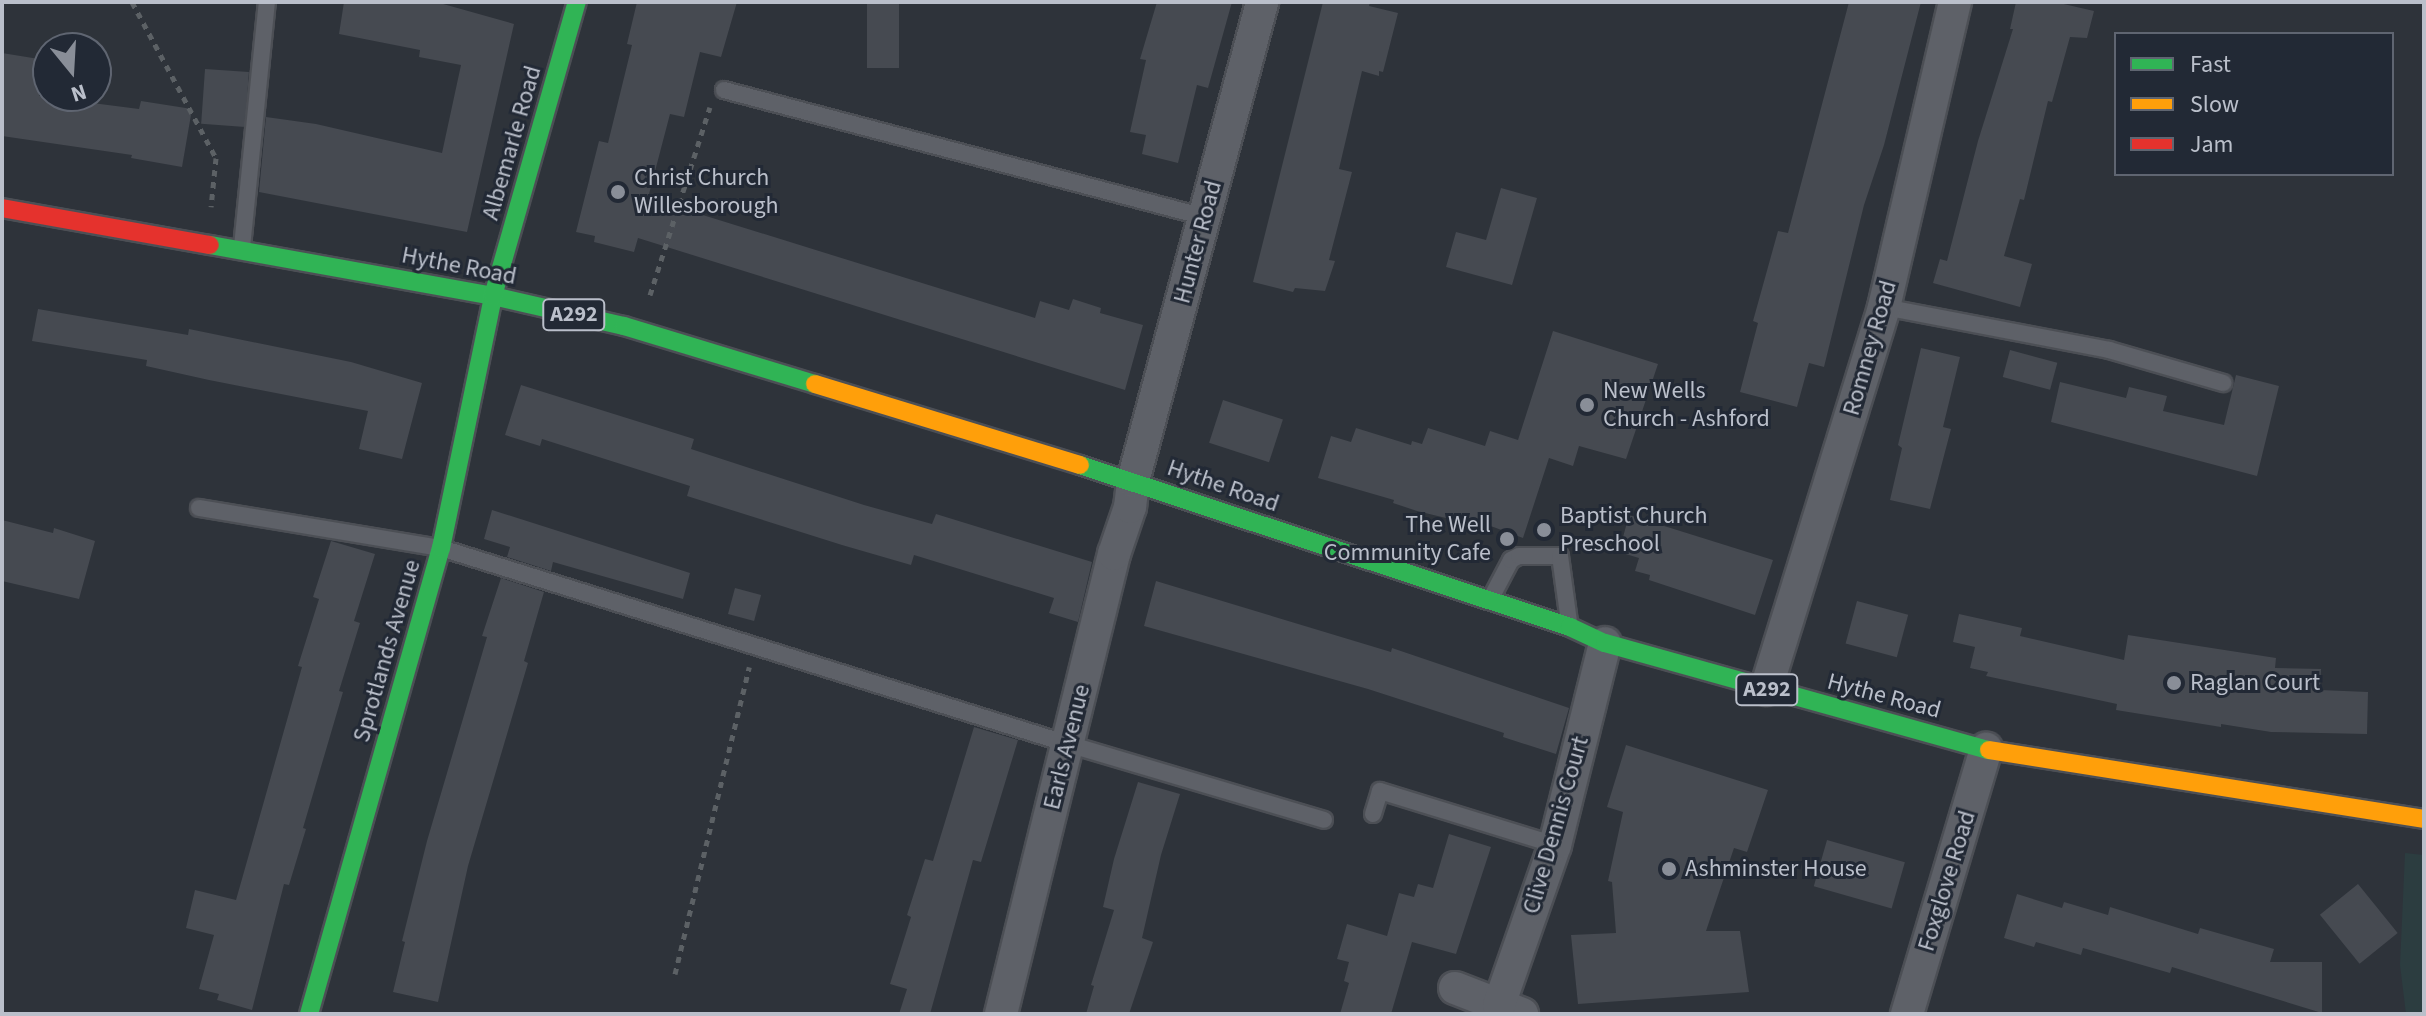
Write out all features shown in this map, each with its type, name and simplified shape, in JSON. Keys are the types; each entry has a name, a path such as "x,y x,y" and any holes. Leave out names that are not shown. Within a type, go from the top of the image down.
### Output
{"main road":[{"name":"Albemarle Road","path":"493,296 577,2"},
{"name":"Hythe Road","path":"2,208 493,296 639,331 1133,481 1570,627 1605,643 1986,749 2423,819"},
{"name":"Sprotlands Avenue","path":"309,1014 441,548 493,296"}],"street":[{"name":"Hunter Road","path":"1133,481 1262,2"},
{"name":"Romney Road","path":"1766,689 1884,307 1955,2"},
{"name":"Earls Avenue","path":"1001,1014 1114,554 1130,507 1133,481"},
{"name":"Clive Dennis Court","path":"1455,988 1510,1009 1605,643"},
{"name":"Foxglove Road","path":"1919,1011 1986,749"}],"lane":[{"path":"242,249 267,2"},
{"path":"724,90 1204,217"},
{"path":"1884,307 2109,350 2223,383"},
{"path":"199,508 441,548 1068,744 1324,820"},
{"path":"1490,601 1511,560 1528,555 1560,556 1570,627"},
{"path":"1373,814 1380,791 1555,845"}],"path":[{"path":"132,2 216,158 207,244"},
{"path":"639,331 711,102 724,90"},
{"path":"675,974 754,646"}],"shaded area":[{"path":"2405,853 2424,855 2424,1014 2406,1014 2400,965"}],"building":[{"path":"344,2 436,2 514,24 467,232 259,192 266,117 316,124 442,153 461,65 419,57 420,50 339,34"},
{"path":"637,2 737,2 721,57 700,52 684,117 670,114 648,198 1035,318 1040,301 1069,310 1073,299 1101,308 1100,313 1143,325 1125,390 638,238 634,252 594,242 595,236 576,232 599,141 608,143 632,45 627,44"},
{"path":"867,2 899,2 899,68 867,68"},
{"path":"1157,2 1232,2 1208,88 1197,85 1178,163 1142,154 1146,135 1130,132 1146,60 1140,59"},
{"path":"1323,2 1370,2 1369,6 1398,13 1383,72 1379,71 1379,76 1362,71 1339,169 1352,172 1329,260 1335,261 1325,291 1295,288 1293,292 1253,282"},
{"path":"1849,2 1921,2 1884,145 1864,205 1824,367 1809,363 1797,407 1740,392 1758,323 1753,321 1778,231 1788,233"},
{"path":"2016,2 2055,2 2094,11 2087,38 2070,37 2052,102 2048,101 2024,200 2020,199 2004,256 2032,264 2020,307 1933,283 1940,259 1947,261 1978,141 2013,29 2010,29"},
{"path":"2,53 32,58 32,112 112,112 112,106 139,109 141,101 192,109 182,167 131,158 132,155 2,136"},
{"path":"205,69 249,72 245,127 201,124"},
{"path":"1501,188 1537,198 1512,285 1446,267 1456,232 1486,240"},
{"path":"38,309 188,335 189,329 351,362 422,383 402,459 359,449 368,411 146,366 147,360 32,341"},
{"path":"1553,331 1658,364 1626,459 1579,446 1573,466 1549,458 1523,538 1488,525 1487,528 1417,511 1393,503 1394,500 1318,478 1331,436 1351,442 1356,428 1411,445 1412,441 1422,444 1428,428 1485,446 1490,431 1518,440"},
{"path":"1921,348 1960,357 1943,427 1951,429 1930,509 1890,500 1902,448 1898,445"},
{"path":"2010,350 2057,363 2050,390 2003,377"},
{"path":"2236,375 2279,386 2257,476 2051,422 2060,382 2126,398 2129,387 2167,396 2163,411 2224,425"},
{"path":"521,385 694,439 691,449 864,505 932,524 936,514 1092,562 1078,622 1049,613 1054,598 914,555 911,565 842,545 687,496 690,486 542,439 540,446 505,435"},
{"path":"1223,400 1283,419 1269,462 1209,443"},
{"path":"492,510 690,573 683,599 553,562 551,571 507,557 510,547 484,539"},
{"path":"1629,515 1773,560 1755,615 1649,580 1650,575 1635,571 1639,558 1619,552"},
{"path":"2,520 53,533 54,528 95,541 79,599 2,581"},
{"path":"331,541 375,554 354,621 360,623 339,691 343,692 289,885 284,884 252,1010 217,1000 219,994 199,989 214,935 186,928 195,890 236,900 302,667 298,666 319,599 313,597"},
{"path":"501,578 544,592 524,661 528,663 468,866 438,1002 393,992 405,942 402,941 427,841 487,637 482,636"},
{"path":"1156,581 1391,652 1392,648 1569,708 1556,754 1503,737 1504,733 1368,689 1144,626"},
{"path":"735,588 761,595 754,621 728,614"},
{"path":"1857,601 1908,615 1897,657 1846,644"},
{"path":"1959,614 2022,628 2020,636 2124,660 2128,635 2276,658 2275,668 2321,669 2320,690 2368,692 2367,734 2271,732 2221,724 2221,727 2116,710 2117,704 1986,676 1988,672 1970,668 1975,647 1953,642"},
{"path":"974,727 1018,740 981,862 973,860 930,1014 899,1014 907,989 890,984 911,917 907,915 925,859 933,861"},
{"name":"Ashminster House","path":"1626,745 1768,790 1747,852 1734,848 1706,931 1740,931 1749,992 1578,1004 1571,935 1616,933 1612,882 1608,881 1623,812 1607,807"},
{"path":"1138,782 1180,794 1161,855 1142,938 1153,942 1129,1014 1086,1014 1094,986 1091,985 1114,910 1103,907"},
{"path":"1449,834 1491,847 1456,954 1412,942 1391,1014 1340,1014 1349,983 1344,981 1349,962 1337,959 1347,924 1387,936 1399,893 1414,897 1418,884 1433,888"},
{"path":"1827,840 1905,862 1892,908 1814,886"},
{"path":"2358,884 2398,933 2360,964 2320,915"},
{"path":"2017,894 2062,908 2064,902 2108,915 2110,907 2198,934 2200,928 2274,949 2270,962 2322,962 2322,1013 2172,967 2170,973 2083,948 2081,955 2036,942 2034,947 2004,938"}],"traffic: fast":[{"path":"309,1014 441,548 493,296 577,2"},
{"path":"210,245 493,296 624,326 815,384"},
{"path":"1080,465 1570,627 1605,643 1989,750"}],"traffic: slow":[{"path":"815,384 1080,465"},
{"path":"1989,750 2424,819"}],"traffic: jam":[{"path":"2,208 210,245"}],"place":[{"name":"Christ Church Willesborough","path":"618,192"},
{"name":"New Wells Church - Ashford","path":"1587,405"},
{"name":"Baptist Church Preschool","path":"1544,530"},
{"name":"The Well Community Cafe","path":"1507,539"},
{"name":"Raglan Court","path":"2174,683"},
{"name":"Ashminster House","path":"1669,869"}]}
